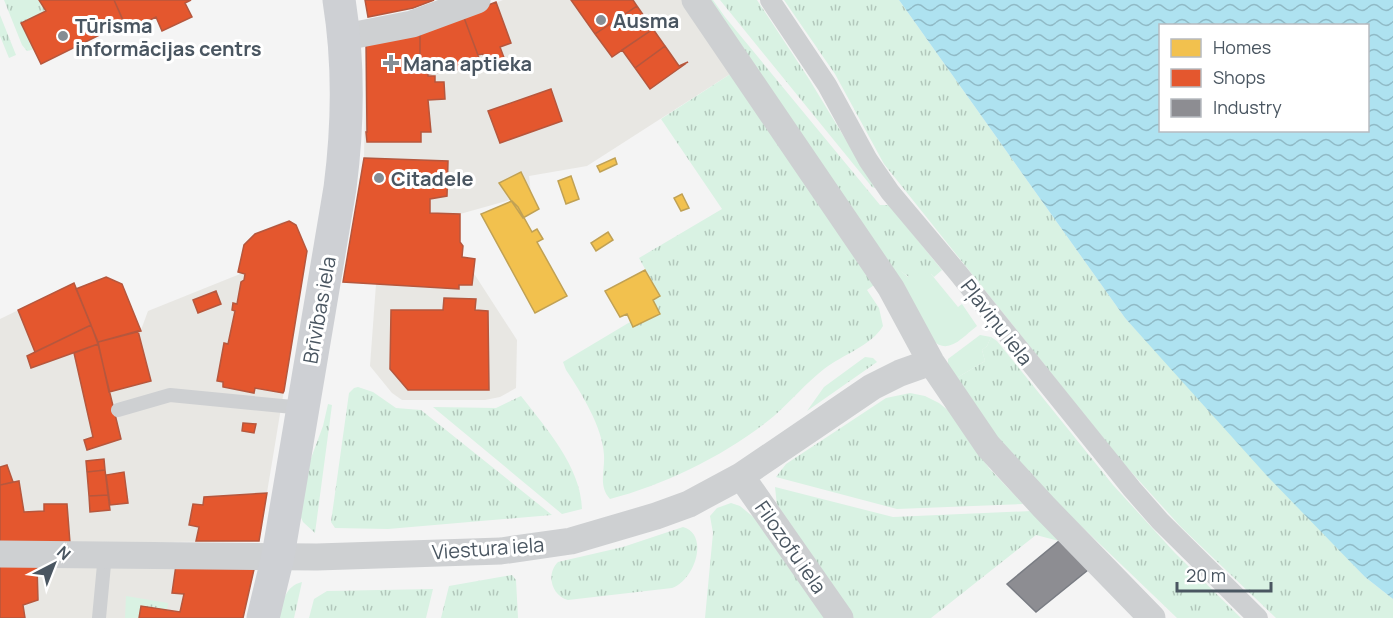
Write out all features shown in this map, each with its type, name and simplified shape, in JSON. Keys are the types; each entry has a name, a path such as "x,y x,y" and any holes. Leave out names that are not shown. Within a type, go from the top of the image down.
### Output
{"main road":[{"name":"Brīvības iela","path":"263,618 278,556 345,152 345,37 339,0"}],"street":[{"path":"345,37 412,24 477,0"},
{"path":"695,0 891,288 931,362 988,446 1149,617"},
{"name":"Pļaviņu iela","path":"770,0 826,85 868,160 890,192 952,265 1132,489 1160,521 1258,618"},
{"name":"Viestura iela","path":"0,554 317,557 501,551 571,541 689,504 741,476 872,387 900,373 931,362"},
{"name":"Filozofu iela","path":"741,476 840,618"}],"lane":[{"path":"118,410 170,395 303,408"},
{"path":"99,618 105,554"}],"shaded area":[{"path":"503,0 685,0 735,71 587,166 529,176 531,194 460,214 462,257 475,259 473,272 517,340 516,388 500,397 485,400 402,400 392,393 370,366 376,284 343,282 364,158 366,42 420,33"},
{"path":"291,221 296,225 307,251 259,541 0,544 0,319 74,283 76,288 106,277 122,284 141,330 148,311 240,274 238,272 244,245 248,240 255,234 282,222"},
{"path":"0,565 255,565 243,618 0,618"}],"green space":[{"path":"4,0 39,0 42,7 44,6 46,11 35,49 27,51 22,45"},
{"path":"705,0 713,0 880,205 889,205 942,270 934,277 931,274 909,277 896,268 894,277"},
{"path":"720,0 757,0 809,79 875,188 872,187"},
{"path":"784,0 899,0 1125,318 1365,577 1393,599 1393,618 1276,618 1181,527 1123,463 884,164 835,74"},
{"path":"0,15 16,55 9,58 0,36"},
{"path":"735,71 877,283 867,290 879,308 883,326 864,345 824,369 774,416 738,443 674,476 610,499 603,484 604,455 600,433 563,362 630,322 633,327 648,320 653,300 660,296 639,258 722,209 661,119"},
{"path":"896,267 908,277 913,273 931,274 958,307 962,304 977,326 950,346 938,344 932,340 894,277"},
{"path":"980,335 991,337 987,346 982,350 985,361 955,379 948,366 948,359"},
{"path":"991,337 997,341 1113,485 1175,553 1241,618 1177,618 1027,474 987,429 955,379 985,361 982,350 987,346"},
{"path":"865,357 873,358 877,362 807,411 824,387"},
{"path":"358,387 373,392 396,408 421,410 552,515 388,529 335,528 331,522 349,393"},
{"path":"910,393 925,396 949,411 989,468 1023,504 897,509 776,477 786,464 886,398"},
{"path":"521,396 569,463 576,478 582,509 562,514 433,407 496,408"},
{"path":"328,404 332,405 315,533 303,522 298,511 304,477 323,426"},
{"path":"775,487 893,517 1031,511 1059,541 1036,535 931,618 852,618 777,506"},
{"path":"731,503 740,506 757,520 825,618 705,618 713,533 710,516 717,508"},
{"path":"683,527 691,531 696,538 696,557 688,576 672,588 568,600 554,589 551,578 558,562 623,547"},
{"path":"512,575 516,580 518,618 441,618 449,586"},
{"path":"302,582 294,618 278,618 288,591"},
{"path":"433,589 426,618 309,618 314,599 327,591"},
{"path":"126,596 168,603 167,610 139,618 125,618"}],"water":[{"path":"899,0 1393,0 1393,599 1365,577 1268,477 1125,318"}],"building: Homes":[{"path":"615,158 617,164 600,172 597,166"},
{"path":"521,172 539,209 523,218 499,183"},
{"path":"571,176 579,199 566,204 558,181"},
{"path":"682,194 689,208 681,211 674,198"},
{"path":"512,201 532,232 537,229 543,239 537,242 567,296 535,313 481,214"},
{"path":"608,232 613,240 596,251 591,243"},
{"path":"645,270 660,296 653,300 660,314 633,327 627,314 620,317 605,291"}],"building: Shops":[{"name":"Tūrisma informācijas centrs","path":"39,0 114,0 124,23 41,64 21,23 46,11"},
{"path":"114,0 191,0 185,3 192,17 162,31 156,17 128,31"},
{"path":"365,0 434,0 413,8 368,17"},
{"name":"Ausma","path":"571,0 633,0 637,6 595,34"},
{"path":"496,2 511,43 500,47 506,63 489,69 483,54 478,55 463,15"},
{"path":"637,6 653,29 612,57 595,34"},
{"path":"463,15 482,66 428,74 428,69 420,70 420,33"},
{"path":"653,29 665,46 635,68 622,50"},
{"path":"420,33 420,70 428,69 428,76 435,76 435,82 444,82 445,99 428,100 431,132 421,132 421,142 367,142 366,42"},
{"path":"665,46 679,66 688,62 650,89 635,68"},
{"path":"551,89 562,121 500,143 488,111"},
{"path":"364,158 448,161 447,196 430,199 430,213 460,214 462,257 475,259 472,285 459,285 459,289 343,282"},
{"path":"289,221 296,225 307,251 284,391 283,393 255,388 254,393 223,387 223,382 217,381 224,343 228,344 235,311 232,310 233,303 237,304 241,282 244,280 245,274 238,272 244,245 255,234"},
{"path":"106,277 122,284 141,331 98,342 76,289"},
{"path":"74,283 91,325 35,352 18,310"},
{"path":"216,291 221,304 198,313 193,300"},
{"path":"444,298 476,299 475,310 488,311 489,390 408,390 390,369 391,310 443,310"},
{"path":"91,325 98,344 31,368 27,356"},
{"path":"138,331 151,381 109,392 98,342"},
{"path":"98,344 121,439 87,450 84,440 93,437 74,353"},
{"path":"243,423 256,424 254,433 242,431"},
{"path":"104,459 105,470 87,472 86,461"},
{"path":"7,465 13,482 0,485 0,467"},
{"path":"105,470 108,495 89,496 87,472"},
{"path":"124,472 128,503 110,505 106,475"},
{"path":"19,481 24,512 44,511 44,504 67,504 70,543 0,544 0,485"},
{"path":"267,493 259,541 196,541 199,527 189,525 193,504 203,505 204,497"},
{"path":"108,495 110,510 90,512 89,496"},
{"path":"0,565 37,565 38,600 23,605 25,618 0,618"},
{"path":"176,565 255,565 243,618 139,618 141,606 180,612 184,594 172,593"}],"building: Industry":[{"path":"1059,541 1088,570 1036,612 1007,584"}],"place":[{"name":"Ausma","path":"601,20"},
{"name":"Tūrisma informācijas centrs","path":"63,36"},
{"name":"Mana aptieka","path":"391,63"},
{"name":"Citadele","path":"379,178"}]}
